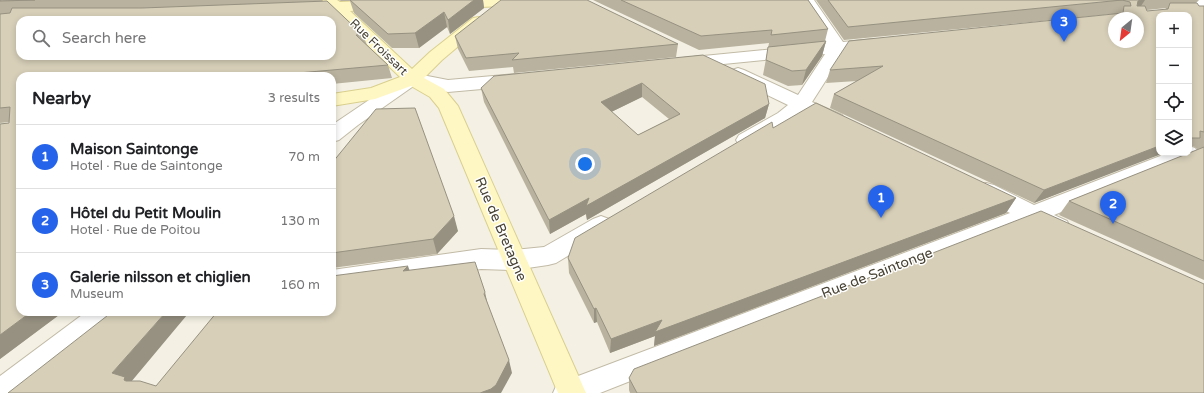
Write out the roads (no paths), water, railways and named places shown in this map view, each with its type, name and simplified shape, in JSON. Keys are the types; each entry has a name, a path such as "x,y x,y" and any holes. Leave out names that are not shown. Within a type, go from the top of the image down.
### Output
{"street":[{"path":"436,3 506,0"},
{"path":"336,132 412,79 436,56 506,0"},
{"path":"806,0 838,48"},
{"path":"289,9 331,4 398,5"},
{"name":"Rue Froissart","path":"331,4 412,79"},
{"path":"668,64 889,43"},
{"path":"731,149 785,117 801,104 838,48"},
{"path":"679,50 708,60 853,129"},
{"path":"336,99 375,93 412,79 448,86 533,78"},
{"name":"Rue de Bretagne","path":"412,79 437,93 448,106 570,392"},
{"name":"Rue de Saintonge","path":"1192,152 1204,147"},
{"name":"Rue de Saintonge","path":"570,392 1181,156"},
{"path":"967,182 1081,236"},
{"path":"336,279 481,259 514,260 548,256 616,217"},
{"path":"0,393 100,316"}],"place":[{"name":"Galerie nilsson et chiglien","path":"1064,42"},
{"name":"Maison Saintonge","path":"881,218"},
{"name":"Hôtel du Petit Moulin","path":"1113,224"}]}
